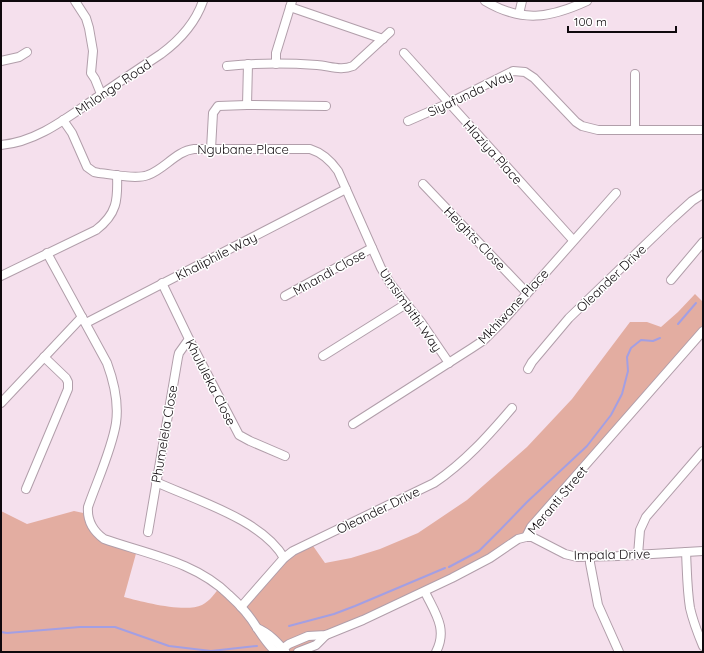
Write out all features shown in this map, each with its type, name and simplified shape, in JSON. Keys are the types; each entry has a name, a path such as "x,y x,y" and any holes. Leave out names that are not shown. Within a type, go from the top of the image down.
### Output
{"street":[{"path":"75,1 86,18 89,28 93,52 92,73 101,94"},
{"name":"Mhlongo Road","path":"1,145 25,140 43,132 173,45 192,23 200,10 203,1"},
{"path":"485,1 499,9 536,16 553,14 587,1"},
{"path":"519,14 522,1"},
{"path":"276,64 276,53 291,4 382,39"},
{"path":"227,66 248,64 318,65 347,69 353,66 390,32"},
{"path":"1,61 19,57 27,52"},
{"name":"Hlaziya Place","path":"404,52 573,240"},
{"path":"247,105 248,64"},
{"name":"Siyafunda Way","path":"408,121 449,103 507,73 518,71 529,74 534,78 576,122 582,126 598,130 703,130"},
{"path":"635,74 635,129"},
{"path":"211,149 212,113 216,108 223,105 326,106"},
{"name":"Ngubane Place","path":"63,120 72,133 87,167 94,172 144,176 154,172 189,150 310,149 323,155 332,162 346,189"},
{"path":"1,276 96,230 109,218 113,212 118,195 117,175"},
{"name":"Heights Close","path":"423,184 527,293"},
{"name":"Umsimbithi Way","path":"346,189 372,248 390,283 421,322 449,363"},
{"name":"Khaliphile Way","path":"1,403 44,357 84,320 162,283 346,189"},
{"name":"Mkhiwane Place","path":"353,424 484,340 501,323 616,193"},
{"name":"Oleander Drive","path":"528,369 532,362 570,318 670,220 692,201 703,194"},
{"path":"671,280 703,242"},
{"name":"Mnandi Close","path":"285,296 372,248"},
{"path":"46,253 107,363 113,380 117,409 114,433 88,507 90,523 94,530 104,539 173,562 203,575 223,589 241,608 261,635 281,651"},
{"name":"Khululeka Close","path":"162,283 189,339 239,434 250,441 285,456"},
{"path":"323,356 406,304"},
{"name":"Meranti Street","path":"281,651 289,644 308,636 326,635 425,592 490,558 518,539 526,537 531,526 703,331"},
{"name":"Phumelela Close","path":"148,532 178,357 179,353 189,339"},
{"path":"26,489 68,389 68,382 66,378 44,357"},
{"name":"Oleander Drive","path":"241,608 284,558 301,546 312,543 434,483 462,461 481,443 512,408"},
{"path":"638,555 640,530 646,517 703,451"},
{"path":"156,482 232,516 261,533 279,549 284,558"},
{"name":"Impala Drive","path":"526,537 532,537 565,554 577,557 703,551"},
{"path":"686,552 687,584 690,609 703,646"},
{"path":"590,557 598,605 619,652"},
{"path":"425,592 440,623 442,633 436,652"},
{"name":"Meranti Street","path":"298,652 316,645 326,635"}],"shaded area":[{"path":"695,294 703,302 703,331 529,531 490,558 298,652 1,652 1,511 27,524 74,511 88,514 94,530 137,550 124,597 164,606 185,608 195,607 202,605 212,597 220,587 241,608 285,558 311,543 325,563 351,558 380,549 418,533 467,500 527,447 572,399 630,322 647,322 661,327"}],"waterway":[{"path":"678,324 696,303"},
{"path":"449,567 479,551 527,502 587,446 611,415 622,394 628,371 627,357 631,348 641,340 653,341 660,338"},
{"path":"289,626 334,614 445,568"},
{"path":"1,632 7,633 80,627 115,627 169,646 211,651 257,646"}]}
